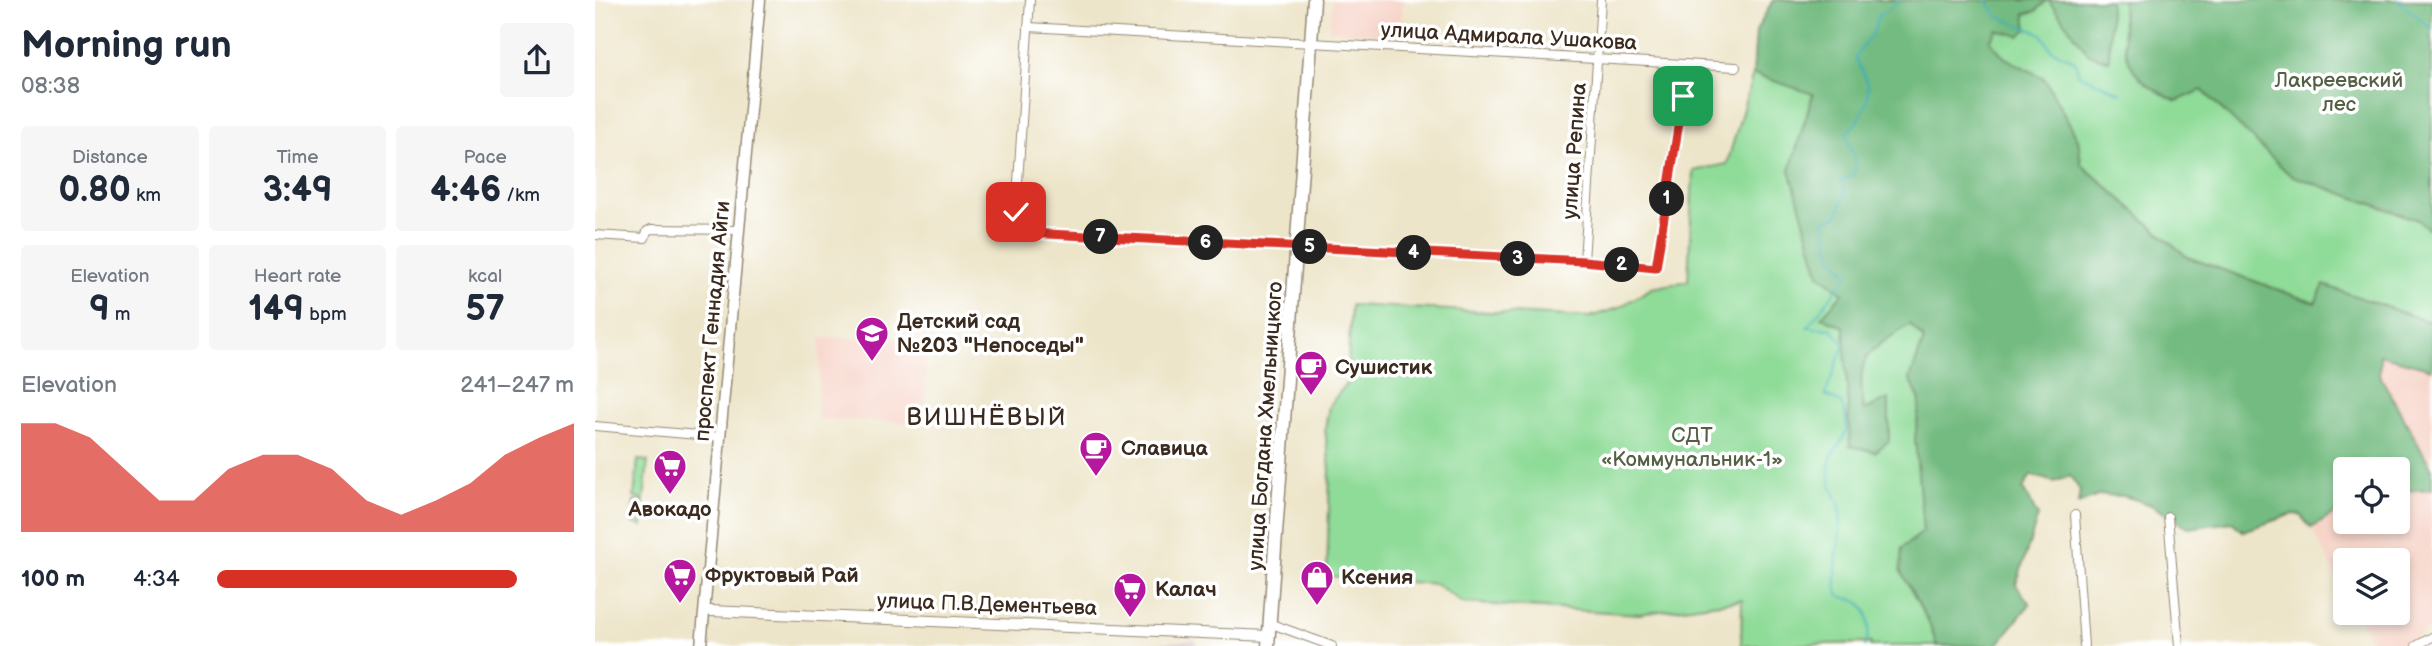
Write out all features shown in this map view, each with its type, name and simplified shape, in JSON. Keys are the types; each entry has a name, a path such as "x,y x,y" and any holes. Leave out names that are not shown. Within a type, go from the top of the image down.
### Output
{"main road":[{"name":"проспект Геннадия Айги","path":"701,646 708,611 760,0"},
{"name":"проспект Геннадия Айги","path":"708,646 708,611 721,437 766,0"},
{"name":"улица Богдана Хмельницкого","path":"1269,635 1314,0"}],"street":[{"path":"1030,0 1016,212 1019,228 1028,233 1584,261 1656,268 1686,64"},
{"name":"улица Репина","path":"1584,261 1601,0"},
{"name":"улица Адмирала Ушакова","path":"1028,27 1736,66"},
{"path":"595,235 645,238 651,229 742,230"},
{"path":"595,426 721,437"},
{"path":"2075,515 2084,646"},
{"path":"2168,517 2179,646"},
{"name":"улица П.В.Дементьева","path":"708,611 1269,635"},
{"path":"1269,635 1332,646"},
{"path":"2416,646 2432,637"}],"shaded area":[{"path":"1332,0 1403,0 1400,36 1329,30"},
{"name":"Детский сад №203 \"Непоседы\"","path":"820,338 927,339 924,414 918,414 918,423 818,419"},
{"path":"2380,354 2432,369 2432,469 2379,374"},
{"path":"2432,489 2432,628 2399,646 2375,646 2363,625 2410,625 2410,548 2333,548 2333,569 2311,528 2333,515 2333,534 2410,534 2410,490"},
{"path":"1196,640 1197,646 1104,646"}],"green space":[{"path":"1773,0 2047,0 2036,11 2025,14 2027,29 2020,36 1997,30 1990,41 2005,58 2044,78 2078,139 2081,164 2187,257 2315,303 2324,285 2432,323 2432,369 2380,355 2379,374 2432,469 2432,489 2410,490 2410,457 2333,457 2333,515 2311,528 2300,515 2293,514 2243,531 2232,522 2189,528 2149,504 2124,496 2100,495 2078,504 2080,490 2070,476 2054,482 2031,475 2023,489 2038,516 2016,585 2030,604 1996,646 1937,646 1929,623 1900,570 1902,548 1923,532 1915,439 1920,400 1910,379 1924,339 1910,324 1883,342 1867,357 1861,377 1864,410 1889,399 1889,441 1875,452 1850,446 1844,327 1821,317 1843,293 1819,274 1790,170 1813,94 1753,74 1756,31"},
{"path":"2048,0 2089,54 2109,60 2110,0 2122,0 2123,33 2202,90 2290,175 2418,220 2432,231 2432,323 2325,286 2315,303 2187,257 2081,164 2078,139 2044,78 2005,58 1990,41 1997,30"},
{"path":"2048,0 2110,0 2109,61 2089,54"},
{"name":"Лакреевский лес","path":"2122,0 2432,0 2432,231 2418,220 2290,175 2202,90 2177,101 2145,83 2136,73 2126,50"},
{"name":"СДТ «Коммунальник-1»","path":"1753,74 1813,93 1790,170 1843,293 1850,446 1889,399 1864,411 1861,377 1866,357 1882,342 1910,324 1924,340 1910,379 1920,400 1915,439 1924,532 1902,548 1901,570 1929,623 1937,646 1870,646 1871,643 1741,646 1742,600 1639,614 1463,603 1436,584 1327,576 1330,469 1325,429 1329,406 1347,383 1351,305 1590,317 1618,308 1652,288 1688,281 1693,171 1727,164"},
{"path":"638,460 648,461 644,500 634,497"},
{"path":"634,501 644,502 642,526 632,523"}],"waterway":[{"path":"1865,646 1869,628 1867,614 1861,603 1838,595 1836,585 1841,514 1829,473 1833,455 1845,435 1846,417 1841,403 1825,395 1844,344 1832,329 1807,327 1848,275 1832,256 1824,221 1837,216 1845,193 1841,181 1853,175 1856,163 1846,134 1863,111 1868,90 1855,57 1874,31 1878,16 1898,3 1898,0"},
{"path":"1987,0 1997,16 2042,34 2051,49 2076,62 2078,74 2121,93"},
{"path":"2398,0 2432,29"}],"place":[{"name":"Детский сад №203 \"Непоседы\"","path":"872,363"},
{"name":"Сушистик","path":"1311,397"},
{"name":"Славица","path":"1096,478"},
{"name":"Авокадо","path":"670,496"},
{"name":"Фруктовый Рай","path":"680,605"},
{"name":"Ксения","path":"1317,607"},
{"name":"Калач","path":"1130,619"}],"district":[{"name":"ВИШНЁВЫЙ","path":"987,417"}],"route":[{"path":"1016,212 1019,228 1028,233 1584,261 1656,268 1683,96"}]}
